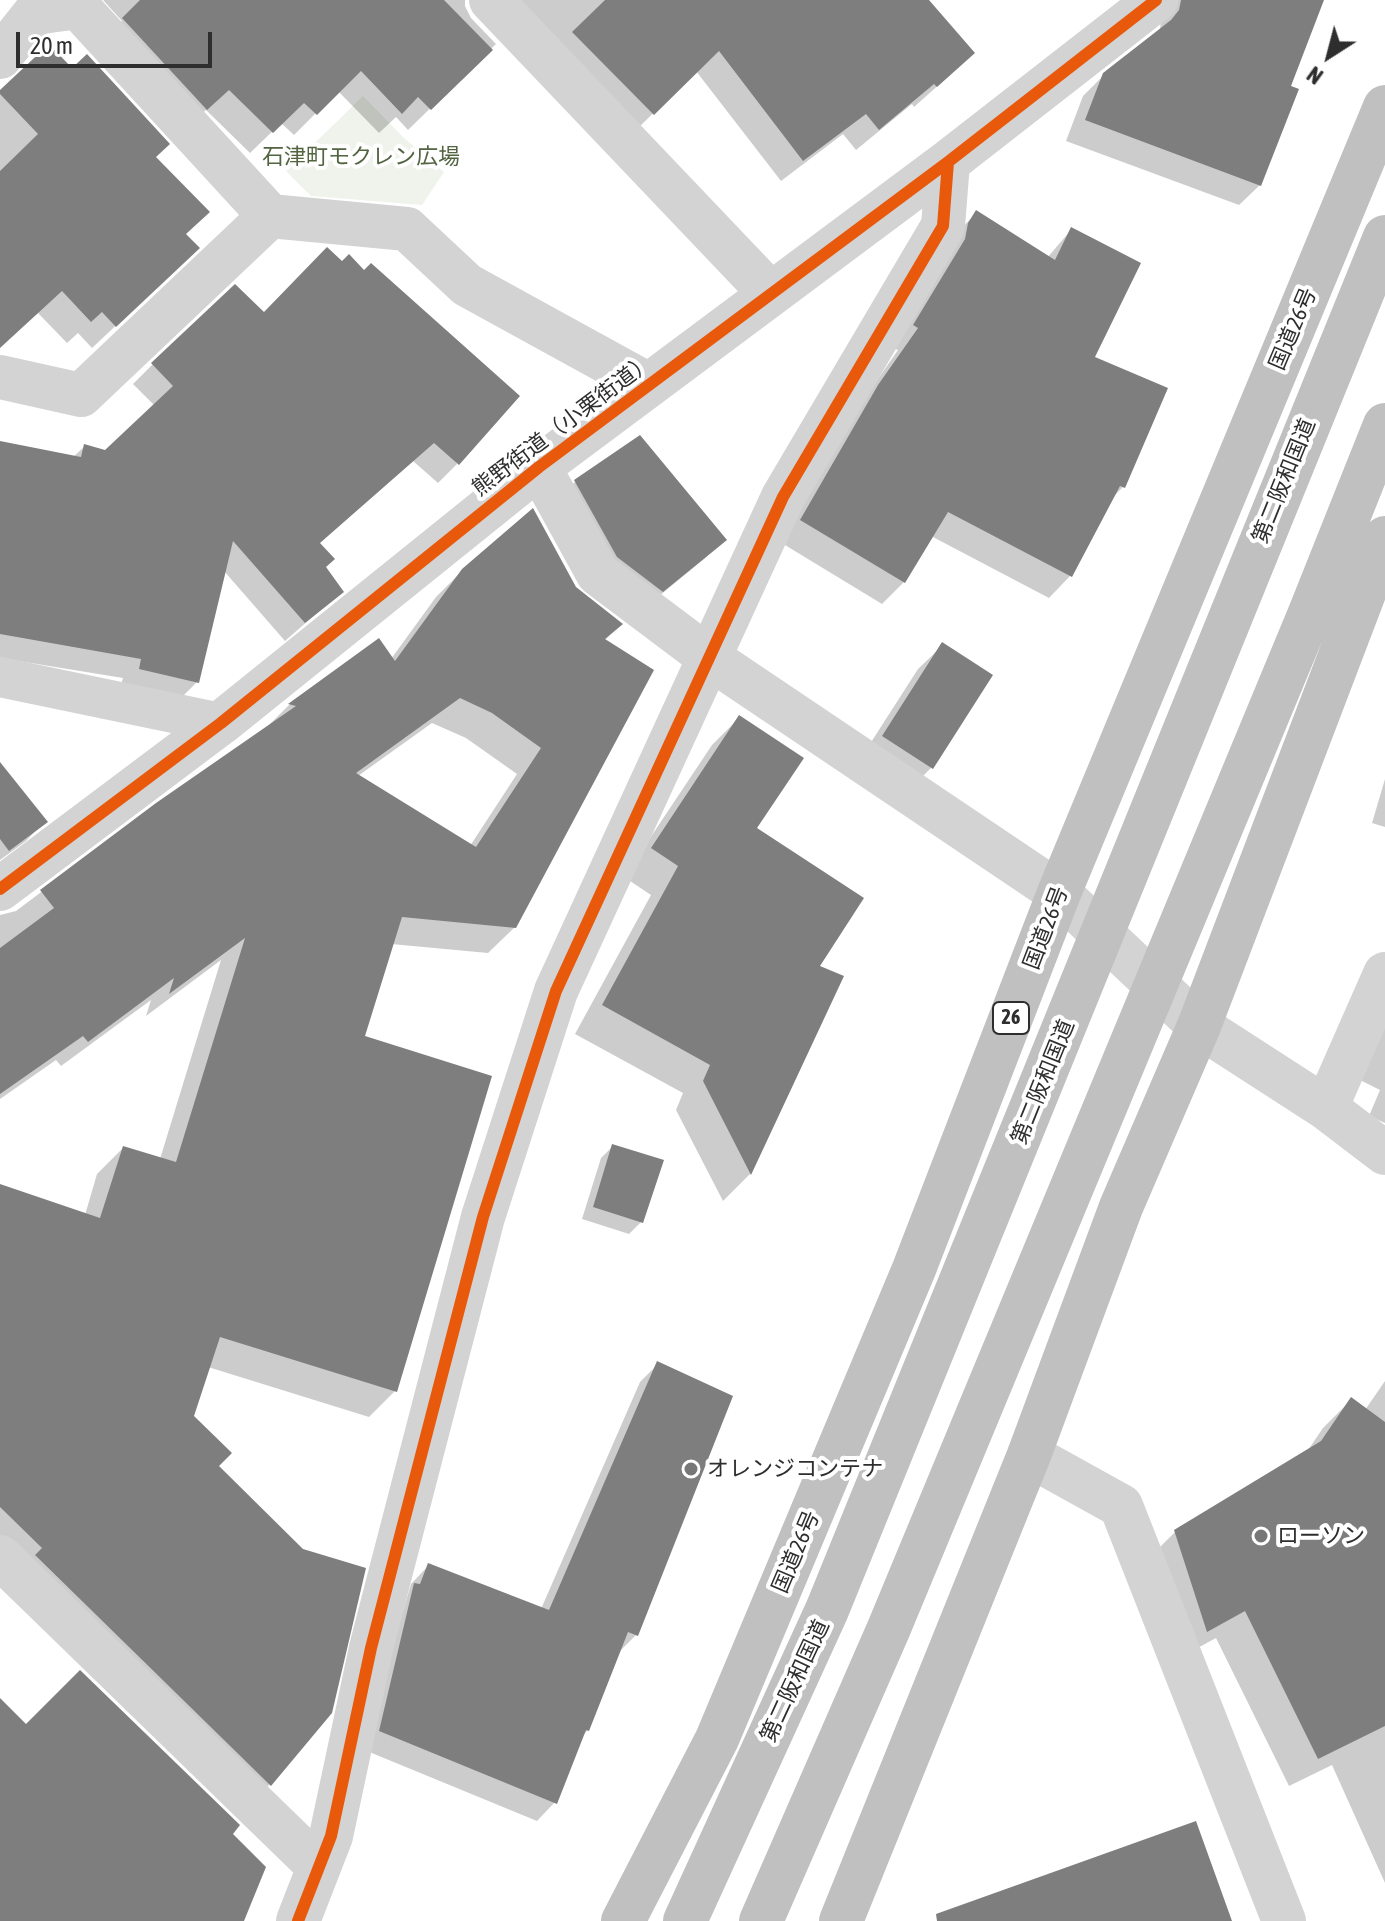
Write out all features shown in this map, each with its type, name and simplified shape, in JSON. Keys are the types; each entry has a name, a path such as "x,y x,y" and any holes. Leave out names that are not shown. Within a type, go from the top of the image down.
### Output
{"highway":[{"name":"国道26号","path":"623,1921 717,1739 914,1269 1059,893 1385,107"},
{"name":"第二阪和国道","path":"685,1921 827,1610 1385,237"},
{"path":"761,1921 889,1628 1385,425"},
{"path":"841,1921 1029,1455 1121,1207 1199,1026 1385,538"}],"street":[{"path":"491,0 770,293"},
{"name":"熊野街道（小栗街道）","path":"0,889 221,723 539,467 948,162 1144,3"},
{"path":"0,57 35,13 78,7 270,216 407,229 467,285 649,385"},
{"path":"298,1921 331,1836 371,1648 483,1217 556,991 783,497 943,226 948,162"},
{"path":"0,377 81,395 270,216"},
{"path":"539,467 598,574 711,659 1059,893 1199,1026 1326,1108 1385,1153"},
{"path":"1326,1108 1385,974"},
{"path":"1029,1455 1121,1506 1284,1921"},
{"path":"0,1557 319,1867"}],"lane":[{"path":"0,677 221,723"}],"green space":[{"name":"石津町モクレン広場","path":"363,96 403,137 444,172 422,205 311,196 286,171"}],"building":[{"path":"140,0 444,0 493,50 431,110 418,97 402,114 361,71 317,115 304,103 273,133 229,90 207,110 122,18"},
{"path":"605,0 929,0 975,53 937,87 934,84 879,130 866,114 803,161 719,51 654,115 572,32"},
{"path":"1181,0 1324,0 1291,86 1299,89 1261,186 1085,120 1103,73 1171,20 1179,10"},
{"path":"49,44 72,68 87,54 170,144 156,157 210,212 186,234 200,248 116,327 102,312 91,322 62,291 0,348 0,171 38,134 0,94 0,90"},
{"path":"976,210 1055,260 1071,227 1141,263 1095,357 1168,388 1125,488 1120,486 1072,577 948,512 905,583 800,520 878,385 918,328 913,325 965,239 968,223"},
{"path":"327,247 342,261 349,254 364,270 371,263 520,396 459,465 434,443 320,543 335,559 326,567 344,592 305,623 233,541 199,683 139,669 141,659 0,634 0,441 81,457 84,444 105,450 173,386 151,363 235,284 264,312"},
{"path":"640,435 727,540 663,592 617,557 574,480"},
{"path":"533,508 576,587 623,624 605,639 654,670 516,928 402,917 365,1036 492,1076 397,1392 220,1337 194,1416 232,1453 219,1466 303,1549 366,1568 332,1713 271,1786 35,1555 42,1548 0,1507 0,1184 100,1218 123,1146 176,1162 245,938 169,994 174,978 88,1042 83,1036 0,1094 0,948 54,908 40,890 156,803 296,706 288,704 379,638 395,661 462,569","holes":["460,698 492,713 541,748 476,847 356,773"]},
{"path":"942,642 993,675 933,769 882,736"},
{"path":"739,715 804,758 757,828 864,898 820,966 844,976 751,1175 703,1081 710,1065 602,1005 678,866 651,848"},
{"path":"0,762 48,822 9,851 0,839"},
{"path":"612,1144 664,1160 643,1223 593,1207"},
{"path":"657,1361 733,1396 638,1636 628,1632 557,1804 379,1731 414,1583 420,1584 428,1563 549,1610"},
{"path":"1351,1397 1385,1422 1385,1726 1318,1759 1245,1611 1207,1632 1174,1530 1321,1441"},
{"path":"80,1670 240,1825 233,1834 266,1867 244,1921 0,1921 0,1698 26,1724"},
{"path":"1196,1821 1232,1921 937,1921 936,1914"}],"cycle path":[{"path":"0,889 221,723 539,467 948,162 1156,0"},
{"path":"298,1921 331,1836 371,1648 483,1217 556,991 783,497 943,226 948,162"}],"place":[{"name":"オレンジコンテナ","path":"691,1469"},
{"name":"ローソン","path":"1261,1536"}]}
